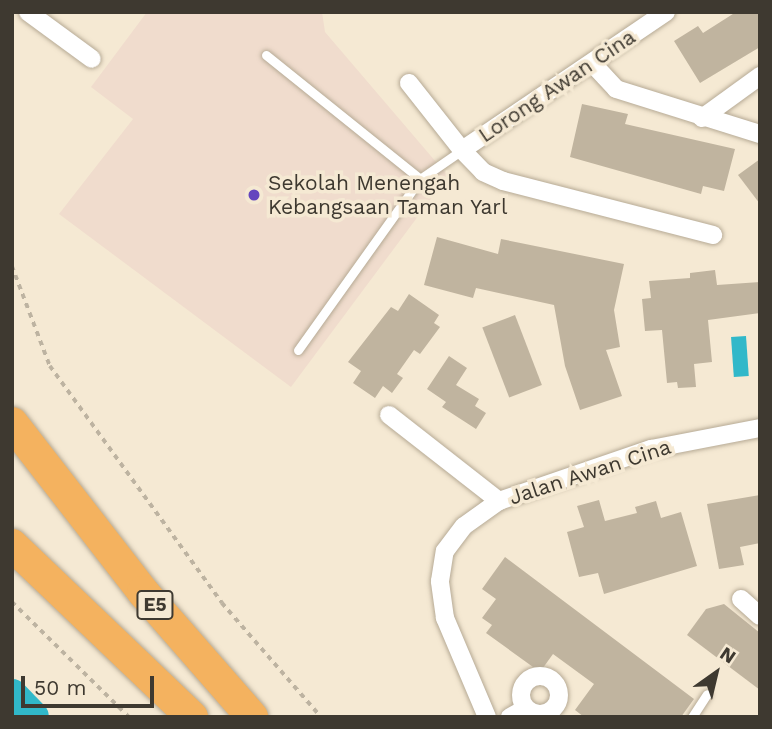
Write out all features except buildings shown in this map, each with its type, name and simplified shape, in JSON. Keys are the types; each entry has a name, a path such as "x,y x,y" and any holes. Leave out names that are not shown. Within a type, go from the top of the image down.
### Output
{"highway":[{"name":"E5","path":"12,423 143,592 252,717"},
{"name":"E5","path":"12,545 192,717"}],"street":[{"path":"27,12 92,60"},
{"name":"Lorong Awan Cina","path":"666,12 462,150 482,172 503,181 713,235"},
{"path":"593,63 616,89 760,134"},
{"path":"702,118 760,76"},
{"path":"409,83 462,150"},
{"path":"389,415 499,501"},
{"name":"Jalan Awan Cina","path":"487,717 445,618 440,581 445,551 464,526 499,501 651,449 760,428"},
{"path":"741,599 760,616"}],"lane":[{"path":"266,55 420,179"},
{"path":"299,350 420,179 462,150"},
{"path":"691,717 707,694"}],"path":[{"path":"12,266 50,366 222,603 321,717"},
{"path":"12,602 129,717"}],"shaded area":[{"name":"Sekolah Menengah Kebangsaan Taman Yarl","path":"147,12 322,12 325,32 448,176 291,387 59,214 133,119 91,87"}],"water":[{"path":"746,336 749,376 734,377 731,337"}],"waterway":[{"path":"12,695 33,717"}],"place":[{"name":"Sekolah Menengah Kebangsaan Taman Yarl","path":"254,195"}]}
